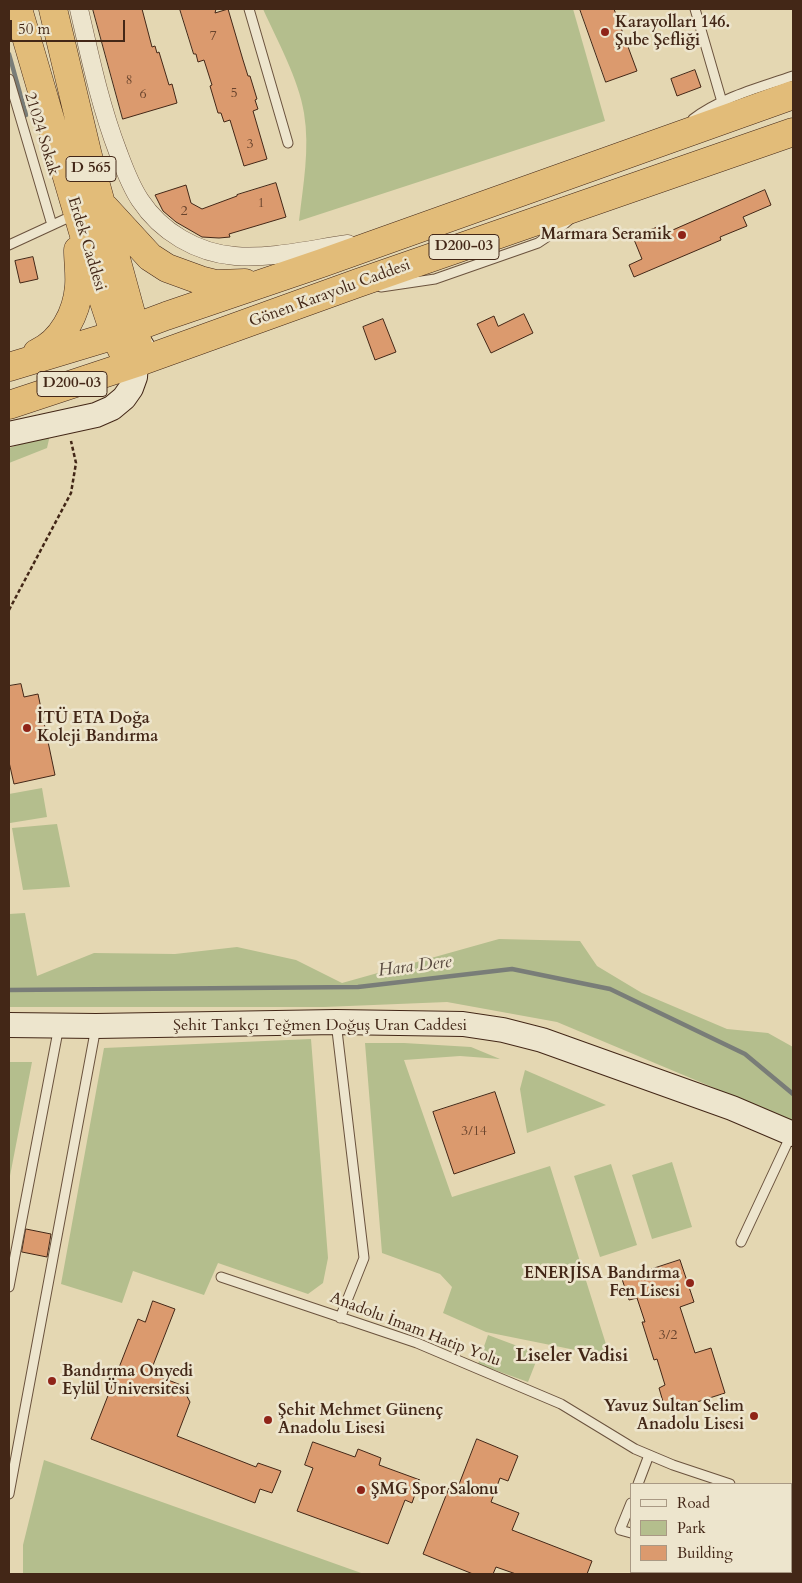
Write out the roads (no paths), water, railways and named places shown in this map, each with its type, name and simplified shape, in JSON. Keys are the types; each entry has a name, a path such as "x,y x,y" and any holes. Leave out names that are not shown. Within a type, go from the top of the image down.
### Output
{"highway":[{"name":"Erdek Caddesi","path":"18,9 89,209 125,331"},
{"name":"Erdek Caddesi","path":"54,9 88,156 89,209"},
{"name":"Gönen Karayolu Caddesi","path":"9,366 125,331 322,264 793,95"},
{"name":"Gönen Karayolu Caddesi","path":"9,405 136,363 358,283 793,132"},
{"path":"89,209 150,257 176,272 216,284 281,277"},
{"path":"9,366 46,349 61,336 72,313 79,288 89,209"},
{"name":"D 565","path":"125,331 138,346 136,363"}],"street":[{"path":"78,9 106,121 132,188 146,208 163,226 176,236 190,244 219,254 250,257 393,238"},
{"path":"9,434 96,415 112,408 124,398 131,388 142,346 149,336 165,324 283,281 322,264"},
{"name":"Şehit Tankçı Teğmen Doğuş Uran Caddesi","path":"9,1025 96,1026 336,1022 463,1024 503,1030 542,1040 732,1108 792,1134"}],"lane":[{"path":"249,9 288,143"},
{"path":"695,9 722,102"},
{"path":"666,140 708,109 793,76"},
{"name":"21024 Sokak","path":"9,79 52,225"},
{"path":"9,244 89,209"},
{"path":"336,1022 364,1258 340,1318"},
{"path":"9,1287 59,1026"},
{"path":"9,1494 96,1026"},
{"path":"742,1242 792,1134"},
{"name":"Anadolu İmam Hatip Yolu","path":"220,1278 417,1344 561,1404 635,1449 692,1472 727,1483"},
{"path":"638,1483 649,1455"},
{"path":"630,1505 620,1530 630,1534"}],"waterway":[{"path":"9,54 26,115"},
{"name":"Hara Dere","path":"9,990 358,987 512,969 610,989 745,1054 793,1094"}],"place":[{"name":"Karayolları 146. Şube Şefliği","path":"605,32"},
{"name":"Marmara Seramik","path":"682,235"},
{"name":"İTÜ ETA Doğa Koleji Bandırma","path":"27,728"},
{"name":"ENERJİSA Bandırma Fen Lisesi","path":"690,1283"},
{"name":"Bandırma Onyedi Eylül Üniversitesi","path":"52,1381"},
{"name":"Yavuz Sultan Selim Anadolu Lisesi","path":"754,1416"},
{"name":"Şehit Mehmet Günenç Anadolu Lisesi","path":"268,1420"},
{"name":"ŞMG Spor Salonu","path":"361,1490"}],"district":[{"name":"Liseler Vadisi","path":"572,1357"}]}
